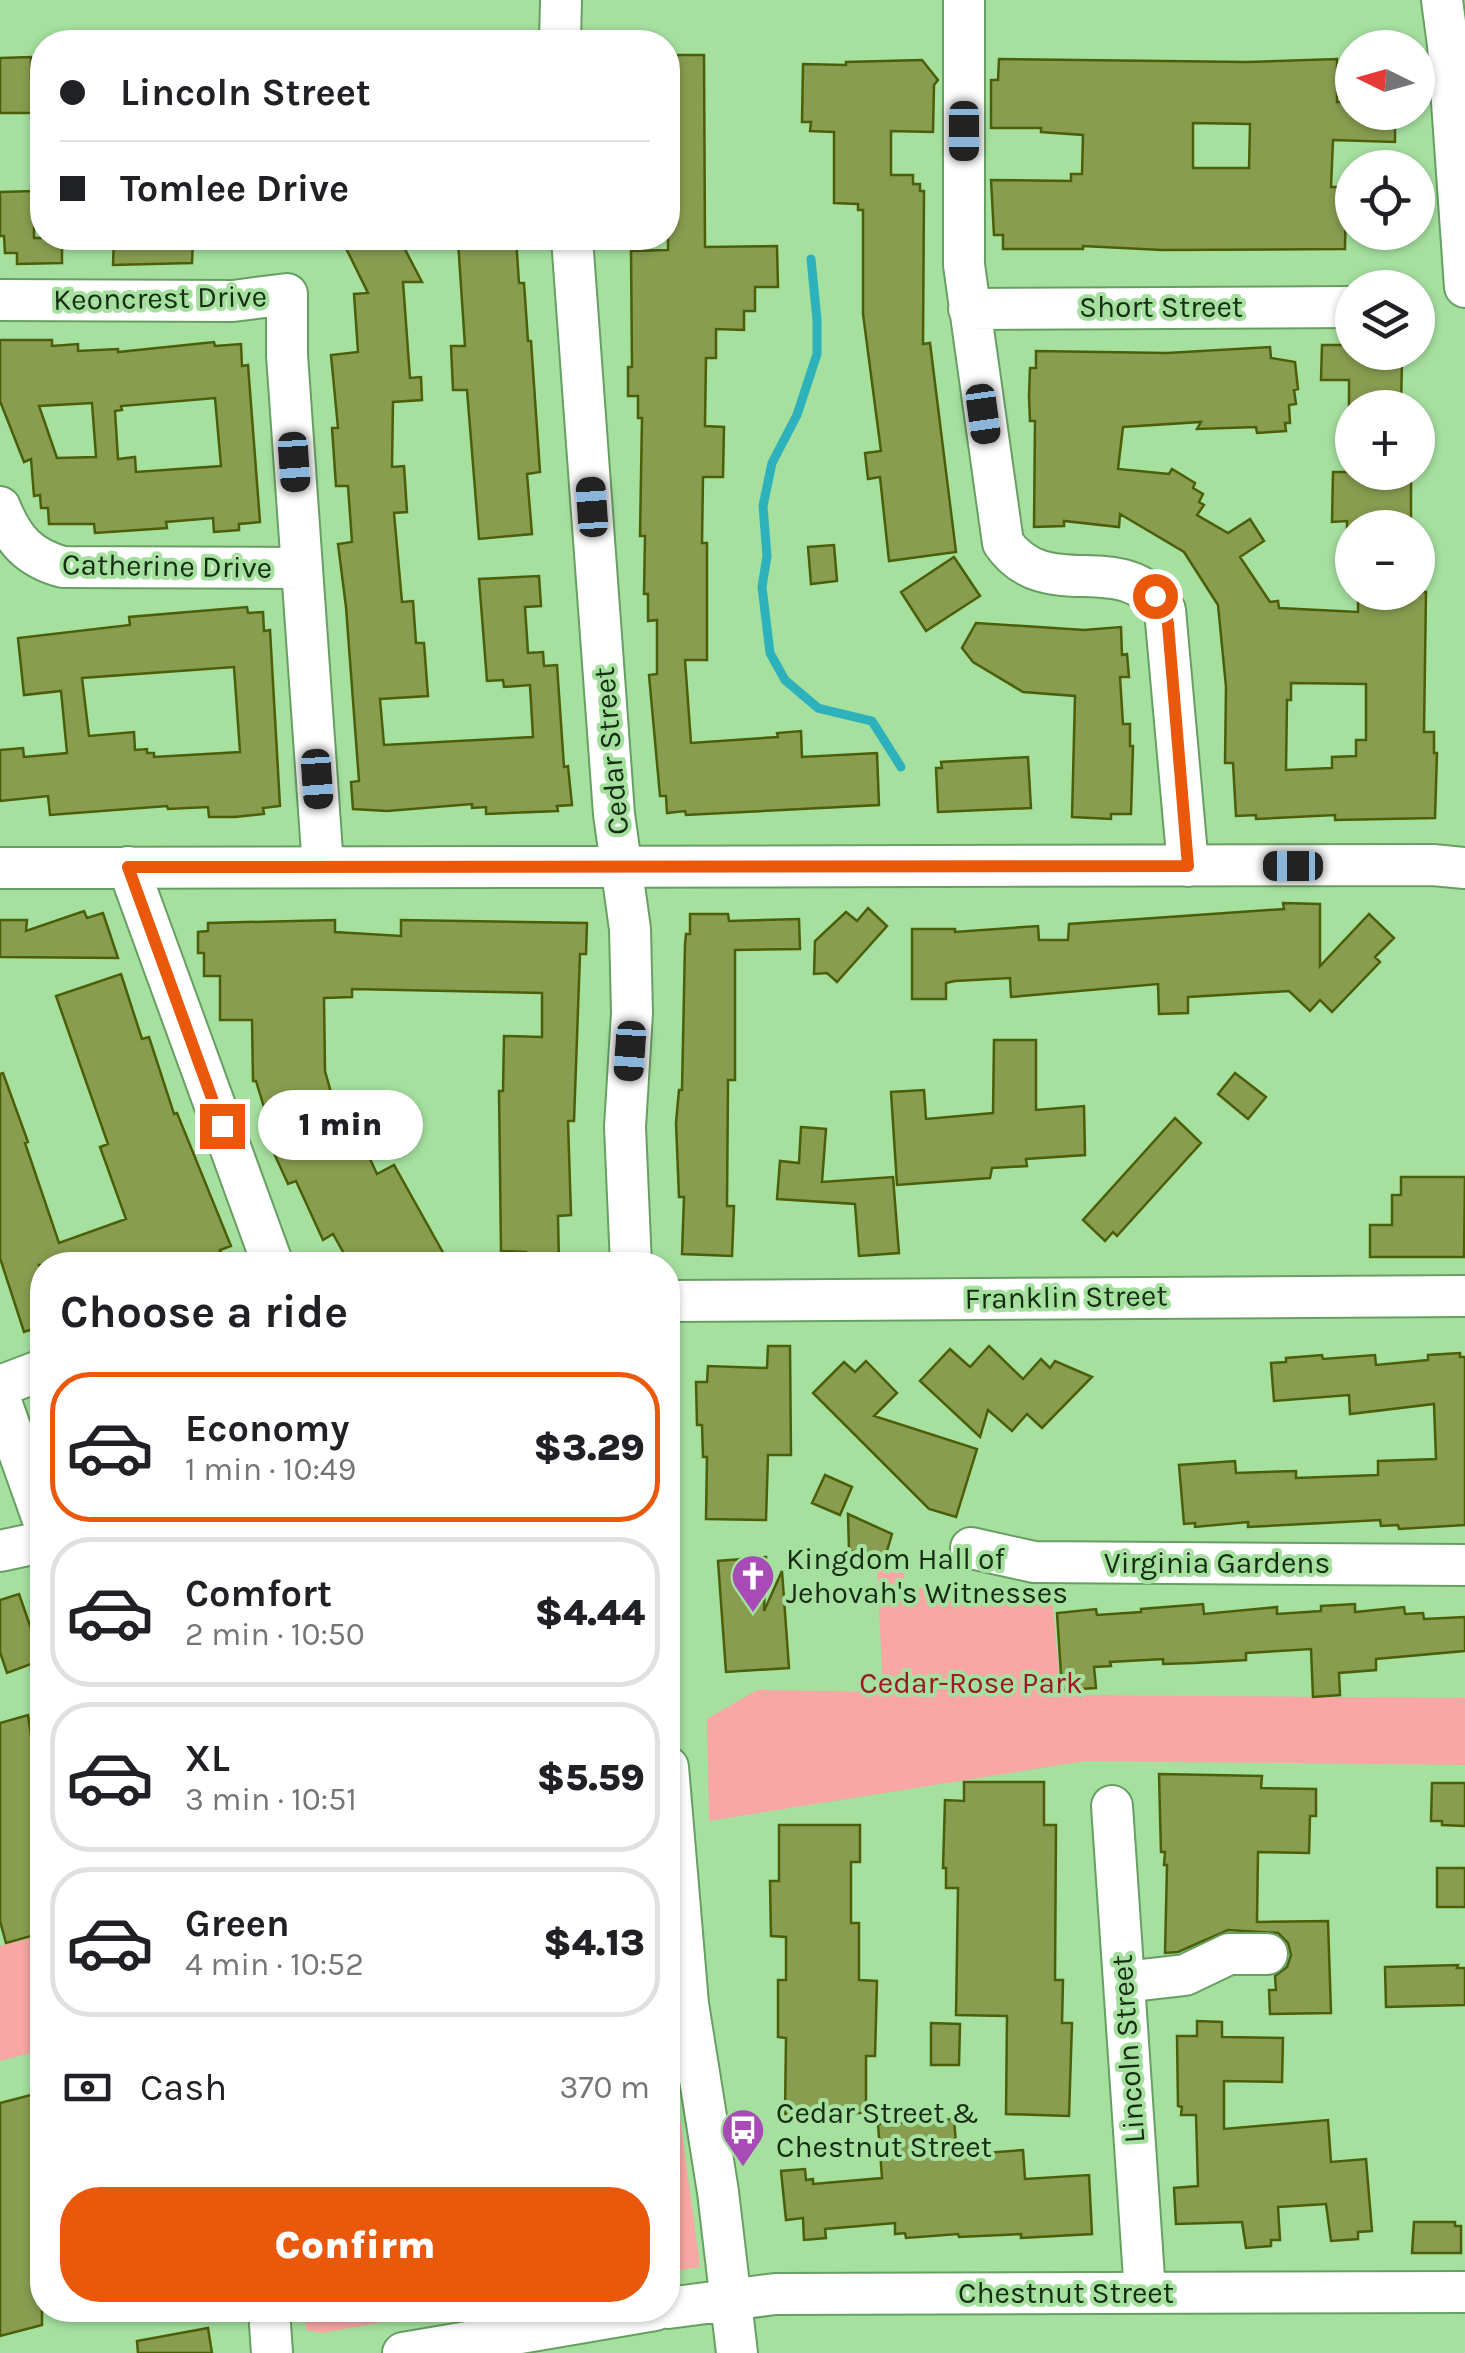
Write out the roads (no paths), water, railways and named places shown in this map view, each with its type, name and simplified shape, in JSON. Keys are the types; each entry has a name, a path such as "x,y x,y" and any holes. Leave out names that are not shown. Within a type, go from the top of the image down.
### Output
{"street":[{"path":"560,0 560,30"},
{"path":"964,0 964,265 1003,543 1030,570 1048,576 1132,581 1155,596 1165,610 1188,866"},
{"path":"1442,0 1465,287"},
{"name":"Cedar Street","path":"573,250 632,977 625,1128 630,1252"},
{"name":"Keoncrest Drive","path":"0,300 232,301 287,294 287,356 323,867"},
{"name":"Short Street","path":"968,308 1335,306"},
{"name":"Catherine Drive","path":"0,508 24,550 43,562 63,567 302,568"},
{"path":"128,867 268,1252"},
{"path":"0,868 1465,868"},
{"name":"Franklin Street","path":"680,1301 1465,1296"},
{"path":"0,1386 30,1375"},
{"path":"0,1399 30,1483"},
{"path":"0,1550 30,1544"},
{"name":"Virginia Gardens","path":"971,1548 1034,1562 1465,1565"},
{"name":"Lincoln Street","path":"1112,1806 1145,2293"},
{"path":"680,1909 688,2004 737,2353"},
{"path":"1124,1982 1185,1975 1229,1954 1267,1954"},
{"name":"Chestnut Street","path":"680,2306 775,2294 1465,2292"},
{"path":"270,2322 272,2353"},
{"path":"403,2353 584,2322"}],"waterway":[{"path":"811,259 817,354 797,415 772,463 763,506 767,556 762,587 770,653 785,680 818,708 872,721 901,767"}],"place":[{"name":"Kingdom Hall of Jehovah's Witnesses","path":"753,1614"},
{"name":"Cedar Street & Chestnut Street","path":"743,2168"}],"park label":[{"name":"Cedar-Rose Park","path":"971,1683"}]}
